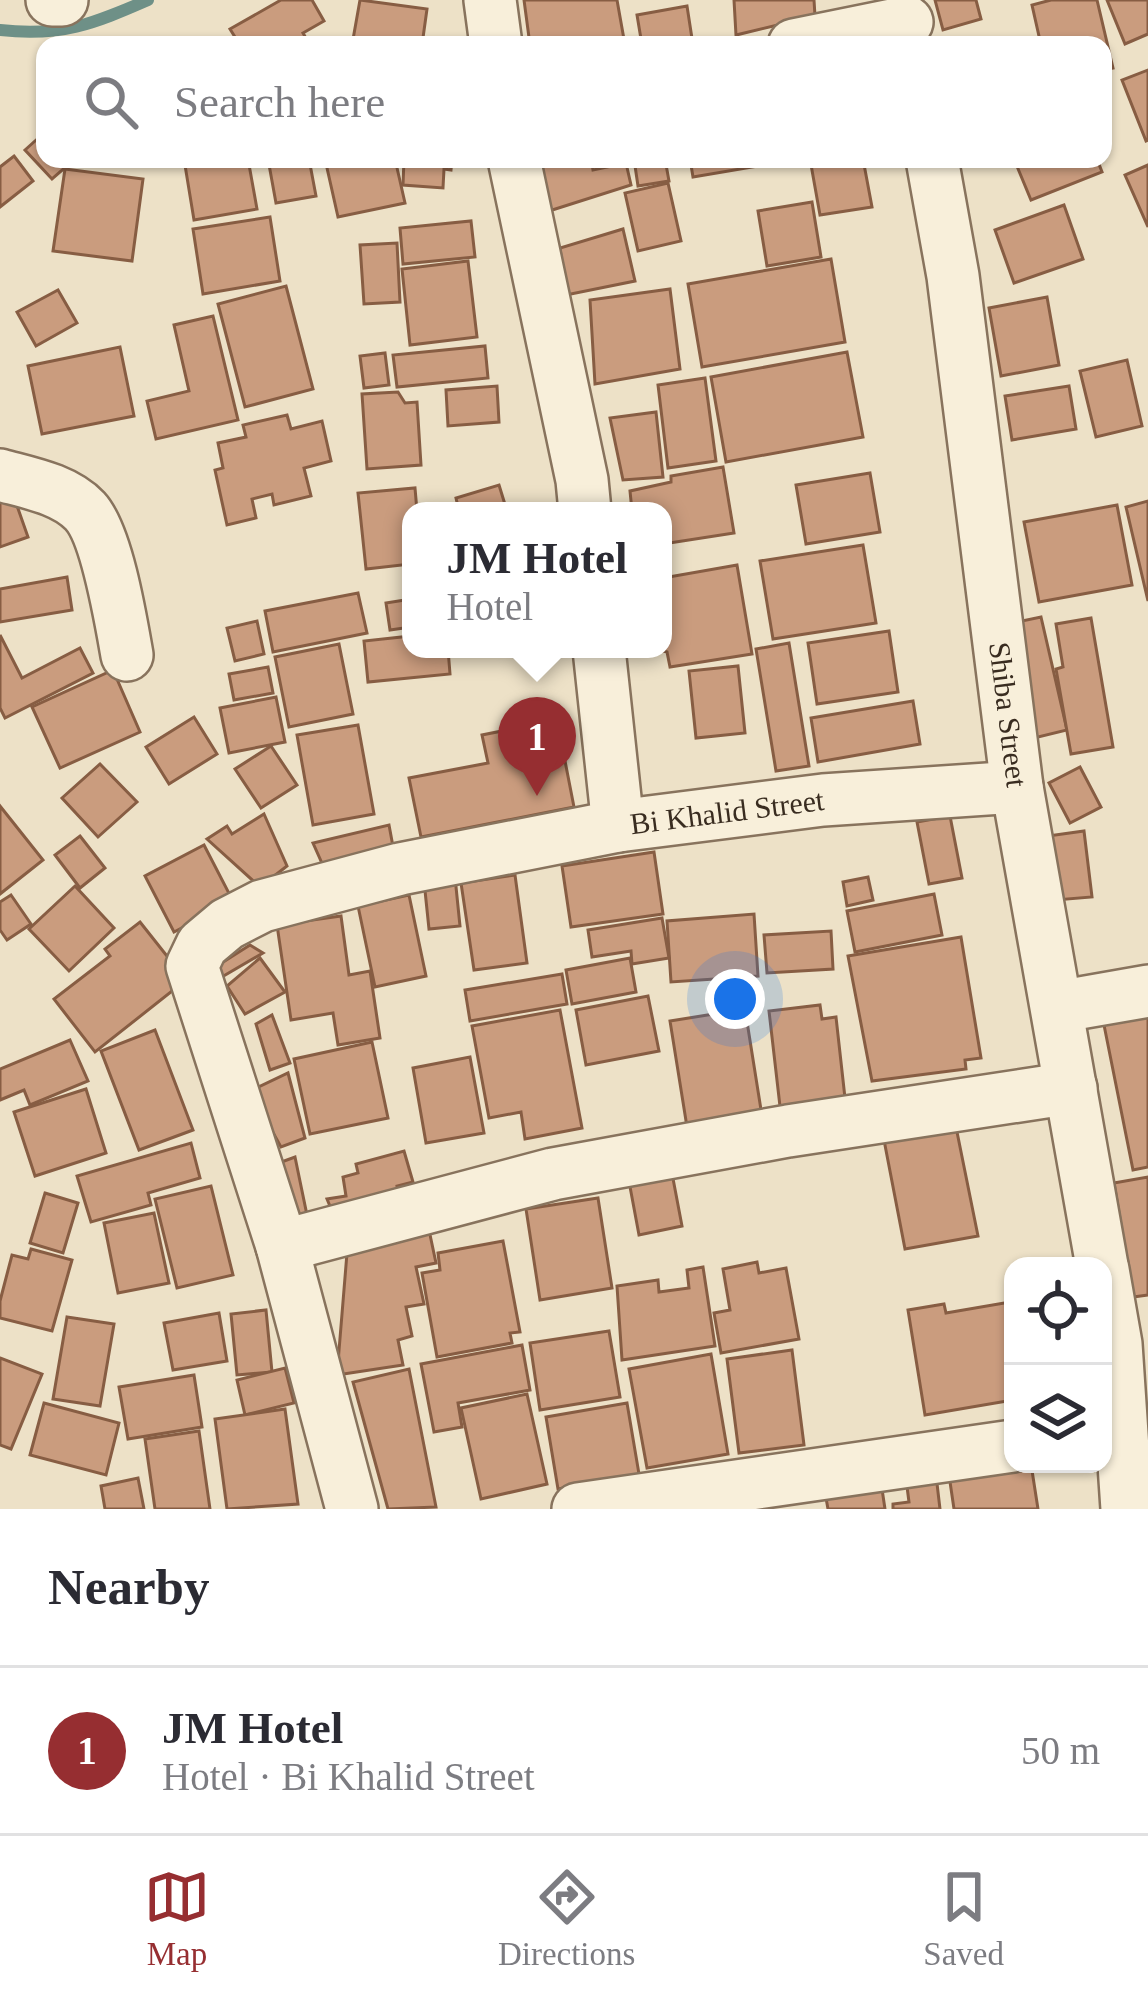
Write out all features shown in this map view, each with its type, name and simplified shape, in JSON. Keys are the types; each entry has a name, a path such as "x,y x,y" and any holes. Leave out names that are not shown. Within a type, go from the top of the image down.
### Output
{"street":[{"path":"52,0 62,0"},
{"path":"490,0 495,36"},
{"path":"838,36 906,22"},
{"path":"516,168 583,502"},
{"name":"Shiba Street","path":"934,168 953,277 1017,788 1101,1257"},
{"path":"0,475 51,489 87,512 116,597 127,655"},
{"name":"Bi Khalid Street","path":"599,658 617,826 823,800 1017,788"},
{"path":"352,1509 282,1246 192,966 202,945 227,924 262,906 400,869 617,826"},
{"path":"1057,1007 1148,992"},
{"path":"282,1246 553,1174 788,1131 1071,1088"},
{"name":"Shiba Street","path":"1112,1291 1132,1341 1112,1432 1127,1509"},
{"path":"578,1509 1004,1447"}],"building":[{"path":"281,0 312,0 324,21 305,36 234,36 230,29"},
{"path":"360,0 427,9 423,36 354,36"},
{"path":"524,0 617,0 623,36 529,36"},
{"path":"734,0 814,0 815,16 736,35"},
{"path":"935,0 976,0 981,19 943,30"},
{"path":"1097,0 1105,36 1039,36 1032,5"},
{"path":"1107,0 1148,0 1148,34 1125,44"},
{"path":"687,6 692,36 640,36 637,15"},
{"path":"1148,70 1148,140 1146,141 1122,80"},
{"path":"36,140 36,162 25,150"},
{"path":"14,156 33,181 0,207 0,167"},
{"path":"1148,165 1148,227 1125,175"},
{"path":"42,168 65,168 52,179"},
{"path":"185,168 250,168 257,209 194,220"},
{"path":"270,168 311,168 316,196 276,203"},
{"path":"327,168 397,168 405,203 338,217"},
{"path":"404,168 451,168 444,169 443,188 403,185"},
{"path":"538,168 627,168 631,185 546,212"},
{"path":"635,168 667,168 669,181 638,186"},
{"path":"692,168 746,168 693,177"},
{"path":"812,168 865,168 872,207 820,215"},
{"path":"1018,168 1100,168 1102,172 1031,200"},
{"path":"65,169 143,179 132,261 53,251"},
{"path":"668,183 681,241 638,251 625,193"},
{"path":"812,202 821,257 767,266 758,211"},
{"path":"1064,205 1083,259 1014,283 995,230"},
{"path":"270,217 280,281 203,294 193,229"},
{"path":"471,221 475,257 403,264 400,228"},
{"path":"623,229 635,281 566,295 560,248"},
{"path":"397,243 400,302 364,304 360,245"},
{"path":"831,259 845,342 702,367 688,284"},
{"path":"468,261 477,337 410,345 402,269"},
{"path":"286,286 313,389 245,407 218,304"},
{"path":"670,289 680,369 595,384 590,300"},
{"path":"58,290 77,323 36,346 17,312"},
{"path":"1047,297 1059,365 1001,376 989,308"},
{"path":"213,316 238,420 156,439 147,401 189,391 174,325"},
{"path":"485,346 488,378 397,387 393,355"},
{"path":"120,347 134,416 42,434 28,366"},
{"path":"847,352 863,437 726,462 711,377"},
{"path":"385,353 389,385 364,388 360,356"},
{"path":"1127,360 1142,426 1096,437 1080,371"},
{"path":"705,378 716,461 668,468 658,385"},
{"path":"497,386 499,422 448,426 446,390"},
{"path":"1069,386 1076,429 1012,440 1005,396"},
{"path":"398,392 405,403 417,402 421,465 367,469 362,394"},
{"path":"656,412 663,477 623,480 610,418"},
{"path":"287,415 291,429 322,421 331,461 304,468 311,496 274,505 272,494 252,499 256,518 227,525 215,470 223,468 218,443 246,437 243,425"},
{"path":"723,467 734,533 672,543 672,502 631,502 630,491 671,482 671,476"},
{"path":"870,473 880,532 806,544 796,485"},
{"path":"9,483 28,537 0,547 0,486"},
{"path":"499,485 504,502 457,502 456,498"},
{"path":"415,488 416,502 402,502 402,565 366,569 358,493"},
{"path":"1148,501 1148,601 1126,507"},
{"path":"1117,505 1132,585 1039,602 1024,522"},
{"path":"863,545 876,623 773,639 760,561"},
{"path":"737,565 752,654 670,667 672,576"},
{"path":"67,577 72,610 0,622 0,589"},
{"path":"358,593 367,633 273,652 265,611"},
{"path":"402,600 402,628 390,630 386,603"},
{"path":"1041,617 1067,730 1030,739 1003,625"},
{"path":"1091,618 1113,747 1071,754 1056,669 1063,667 1056,624"},
{"path":"257,621 264,654 235,661 227,628"},
{"path":"889,631 898,692 817,704 808,643"},
{"path":"0,635 22,678 80,648 93,673 5,718 0,708"},
{"path":"402,637 402,658 449,658 450,674 368,682 364,641"},
{"path":"789,643 809,766 776,771 756,649"},
{"path":"339,644 353,714 289,727 275,657"},
{"path":"738,666 745,733 696,738 689,671"},
{"path":"268,667 273,693 234,700 229,674"},
{"path":"113,670 140,732 60,768 32,707"},
{"path":"276,697 285,742 229,753 220,708"},
{"path":"913,701 920,744 818,762 811,718"},
{"path":"194,717 217,754 169,784 146,747"},
{"path":"557,720 574,807 421,837 409,778 488,763 482,735"},
{"path":"358,725 374,814 313,825 297,735"},
{"path":"271,746 297,785 261,808 235,769"},
{"path":"100,764 137,802 98,837 62,798"},
{"path":"1080,767 1101,807 1070,823 1049,783"},
{"path":"0,806 43,860 0,894"},
{"path":"264,814 287,866 260,887 207,839 227,826 232,834"},
{"path":"950,816 962,878 929,884 917,822"},
{"path":"389,825 394,852 325,870 313,843"},
{"path":"1084,831 1092,897 1056,900 1048,836"},
{"path":"80,836 105,868 80,888 55,855"},
{"path":"204,845 233,901 174,932 145,876"},
{"path":"654,852 663,914 571,927 562,866"},
{"path":"515,875 527,963 474,970 461,883"},
{"path":"455,877 460,926 429,929 424,881"},
{"path":"868,877 873,900 847,906 843,882"},
{"path":"75,886 114,928 69,971 29,929"},
{"path":"934,894 942,935 855,952 847,911"},
{"path":"11,895 31,924 7,940 0,930 0,902"},
{"path":"409,895 426,976 375,987 358,906"},
{"path":"754,914 758,976 671,982 667,921"},
{"path":"341,916 349,975 370,971 380,1038 338,1045 333,1013 291,1020 277,925"},
{"path":"662,918 669,958 632,964 631,951 592,957 588,930"},
{"path":"140,922 186,980 95,1052 54,999 110,956 105,949"},
{"path":"831,931 833,969 767,973 764,935"},
{"path":"961,937 981,1058 965,1060 966,1069 872,1081 848,956"},
{"path":"250,945 263,953 215,981 209,971"},
{"path":"260,958 285,992 245,1014 227,986"},
{"path":"630,958 636,992 572,1004 566,970"},
{"path":"562,974 567,1004 470,1021 465,990"},
{"path":"648,996 659,1051 586,1065 576,1010"},
{"path":"820,1005 822,1019 836,1017 846,1107 781,1115 769,1011"},
{"path":"745,1009 762,1116 687,1127 670,1021"},
{"path":"560,1010 582,1128 525,1139 521,1112 489,1118 472,1026"},
{"path":"1148,1011 1148,1167 1133,1170 1103,1020"},
{"path":"272,1015 290,1063 270,1070 256,1024"},
{"path":"155,1030 193,1130 139,1150 101,1051"},
{"path":"70,1040 88,1081 30,1105 24,1090 0,1100 0,1069"},
{"path":"372,1042 388,1118 310,1134 294,1059"},
{"path":"470,1057 484,1133 426,1143 413,1068"},
{"path":"288,1073 305,1138 281,1147 250,1091"},
{"path":"86,1089 106,1153 35,1176 14,1112"},
{"path":"956,1127 978,1236 905,1249 884,1140"},
{"path":"191,1143 200,1178 148,1193 151,1205 91,1222 77,1176"},
{"path":"404,1151 413,1182 397,1186 398,1192 332,1211 327,1199 346,1196 343,1177 358,1173 356,1164"},
{"path":"295,1157 308,1220 296,1221 276,1164"},
{"path":"671,1168 682,1226 639,1235 628,1176"},
{"path":"1148,1177 1148,1295 1133,1297 1114,1183"},
{"path":"211,1186 233,1275 177,1288 155,1199"},
{"path":"45,1193 78,1203 63,1253 30,1243"},
{"path":"598,1198 612,1288 540,1300 526,1209"},
{"path":"154,1213 169,1283 118,1293 104,1223"},
{"path":"429,1230 436,1263 416,1267 424,1304 406,1307 412,1336 398,1340 403,1365 337,1375 347,1253"},
{"path":"503,1241 520,1332 510,1333 512,1343 437,1357 422,1273 440,1270 438,1253"},
{"path":"31,1249 72,1260 52,1331 0,1318 12,1255 28,1259"},
{"path":"757,1262 759,1273 786,1268 799,1339 721,1353 714,1313 730,1310 723,1269"},
{"path":"703,1267 715,1346 622,1360 617,1286 658,1280 659,1292 689,1288 687,1270"},
{"path":"1004,1303 1004,1402 925,1415 908,1310 944,1304 946,1313"},
{"path":"266,1310 272,1372 237,1375 231,1314"},
{"path":"219,1313 227,1361 173,1370 164,1323"},
{"path":"67,1317 114,1324 100,1406 53,1399"},
{"path":"609,1331 620,1397 540,1410 530,1343"},
{"path":"522,1345 530,1390 458,1403 462,1427 434,1432 421,1364"},
{"path":"792,1350 804,1445 739,1453 727,1359"},
{"path":"711,1354 728,1454 647,1468 629,1369"},
{"path":"0,1358 42,1374 11,1449 0,1445"},
{"path":"285,1368 294,1403 245,1415 237,1380"},
{"path":"409,1369 436,1507 388,1509 353,1382"},
{"path":"194,1375 202,1427 128,1439 119,1387"},
{"path":"527,1394 547,1484 481,1499 461,1408"},
{"path":"44,1403 119,1423 106,1475 30,1455"},
{"path":"627,1403 639,1474 558,1489 546,1417"},
{"path":"285,1409 298,1504 227,1509 215,1419"},
{"path":"199,1431 210,1509 155,1509 145,1439"},
{"path":"1004,1468 1004,1473 1032,1473 1038,1509 954,1509 949,1475"},
{"path":"936,1475 940,1509 893,1509 893,1504 909,1502 906,1479"},
{"path":"138,1478 144,1509 105,1509 101,1486"},
{"path":"882,1489 885,1509 828,1509 826,1498"}],"waterway":[{"path":"0,30 41,32 76,27 148,0"}],"place":[{"name":"JM Hotel","path":"537,796"}]}
